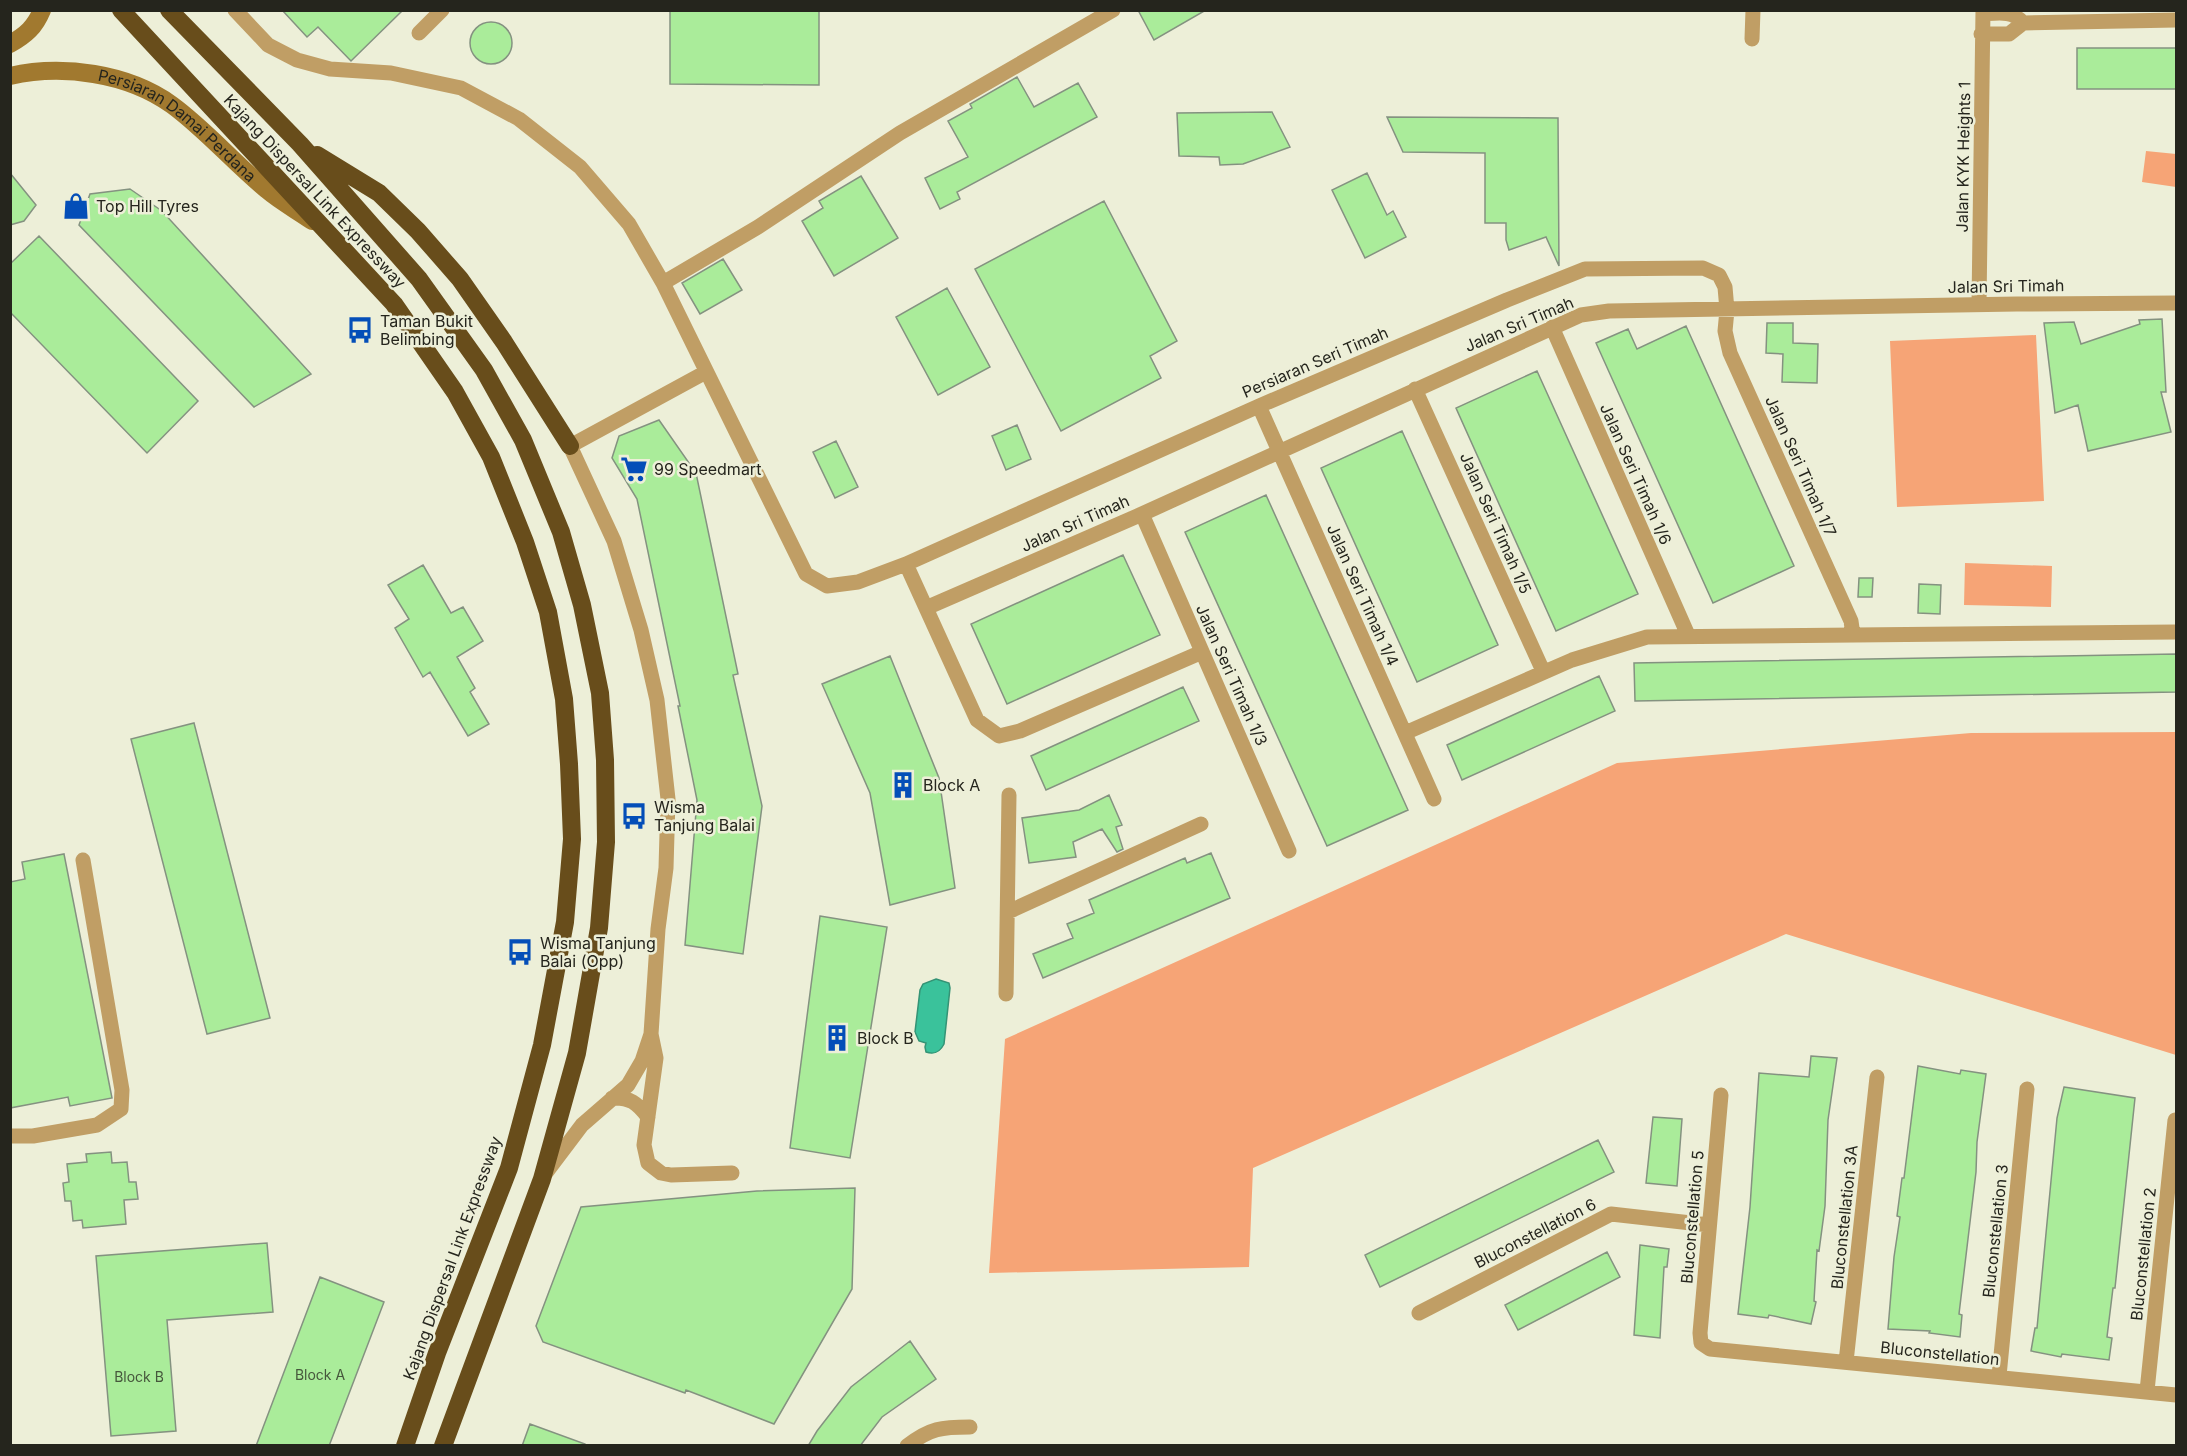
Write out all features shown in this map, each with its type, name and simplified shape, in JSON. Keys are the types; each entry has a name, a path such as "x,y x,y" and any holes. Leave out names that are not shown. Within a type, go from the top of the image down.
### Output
{"highway":[{"name":"Kajang Dispersal Link Expressway","path":"121,10 394,304 455,392 491,457 525,542 548,612 564,699 569,764 572,839 565,922 542,1045 509,1168 437,1353 405,1446"},
{"name":"Kajang Dispersal Link Expressway","path":"169,10 300,144 419,279 484,370 523,440 561,532 582,605 600,693 605,760 606,842 599,928 577,1053 542,1179 443,1446"},
{"path":"300,144 379,193 418,231 460,279 504,342 570,446"}],"main road":[{"path":"10,44 26,36 37,22 42,10"},
{"name":"Persiaran Damai Perdana","path":"10,76 64,70 138,86 172,105 268,191 326,231"}],"street":[{"name":"Persiaran Seri Timah","path":"235,10 268,45 297,60 330,69 391,73 461,88 519,119 580,166 630,224 663,283 806,574 828,586 858,582 906,564 1259,406 1585,269 1703,268 1719,275 1725,287 1727,309"},
{"path":"419,33 442,10"},
{"path":"663,283 758,227 900,133 1113,10"},
{"path":"1752,39 1753,10"},
{"path":"1983,12 2011,14 2018,17 2176,20"},
{"name":"Jalan KYK Heights 1","path":"1979,304 1983,12"},
{"path":"1981,34 2009,34 2023,17"},
{"name":"Jalan Sri Timah","path":"926,608 1142,514 1581,315 1610,311 2176,303"},
{"name":"Jalan Seri Timah 1/7","path":"1727,309 1725,331 1730,353 1851,621 1853,635"},
{"name":"Jalan Seri Timah 1/6","path":"1552,327 1688,635"},
{"path":"542,1179 582,1125 628,1085 642,1061 651,1034 658,929 666,868 668,800 657,700 641,630 615,541 570,446 706,372"},
{"name":"Jalan Seri Timah 1/5","path":"1415,389 1544,671"},
{"name":"Jalan Seri Timah 1/4","path":"1259,406 1434,799"},
{"name":"Jalan Seri Timah 1/3","path":"1142,514 1289,851"},
{"path":"906,564 977,720 999,736 1020,731 1202,652"},
{"path":"1405,733 1544,671 1647,637 2176,632"},
{"path":"1005,994 1009,795"},
{"path":"1008,912 1201,824"},
{"path":"10,1136 33,1136 97,1125 121,1109 122,1090 83,860"},
{"path":"651,1034 656,1058 644,1145 648,1163 661,1173 671,1175 732,1173"},
{"name":"Bluconstellation 3A","path":"1846,1362 1877,1077"},
{"name":"Bluconstellation 3","path":"1999,1376 2027,1089"},
{"name":"Bluconstellation 5","path":"1701,1343 1720,1095"},
{"path":"612,1098 625,1097 638,1103 648,1117"},
{"name":"Bluconstellation 2","path":"2146,1391 2175,1120"},
{"name":"Bluconstellation 6","path":"1419,1313 1611,1214 1709,1225"},
{"name":"Bluconstellation","path":"1701,1343 1710,1348 2176,1395"},
{"path":"907,1446 926,1432 948,1427 970,1427"}],"shaded area":[{"path":"2146,151 2176,154 2176,187 2142,182"},
{"path":"2036,335 2044,501 1897,507 1890,341"},
{"path":"1965,563 2052,566 2051,607 1964,605"},
{"path":"2176,732 2176,1055 1786,934 1253,1168 1249,1267 989,1273 1005,1039 1617,763 1971,733"},
{"path":"936,979 949,983 950,988 944,1044 939,1051 932,1053 926,1052 926,1043 919,1041 915,1032 920,990 923,984"}],"building":[{"path":"282,10 403,10 351,61 318,27 307,37"},
{"path":"670,10 819,10 819,85 670,84"},
{"path":"1138,10 1206,10 1154,40"},
{"path":"491,22 506,28 512,43 506,58 491,64 476,58 470,43 476,28"},
{"path":"2077,48 2176,48 2176,89 2077,89"},
{"path":"1017,77 1034,107 1078,83 1097,117 957,192 960,199 940,209 925,178 968,157 948,121 972,108 970,104"},
{"path":"1272,112 1290,147 1243,164 1220,165 1219,157 1179,156 1177,113"},
{"path":"1387,117 1558,118 1559,266 1546,237 1509,250 1506,240 1506,223 1485,223 1485,153 1403,152"},
{"path":"10,173 36,205 24,221 10,225"},
{"path":"1367,173 1387,215 1393,211 1406,237 1365,258 1332,190"},
{"path":"861,176 898,238 834,276 802,221 823,208 819,201"},
{"path":"130,189 162,211 311,374 254,407 79,225 90,194"},
{"path":"1104,201 1177,341 1150,356 1161,378 1061,431 975,269"},
{"path":"39,236 198,401 147,453 10,312 10,264"},
{"path":"723,259 742,290 700,314 682,283"},
{"path":"947,288 990,367 938,395 896,317"},
{"path":"2162,319 2166,392 2161,392 2171,432 2088,451 2078,405 2055,413 2044,323 2074,322 2081,344 2140,324 2139,320"},
{"path":"1767,323 1793,323 1793,343 1818,344 1817,383 1782,382 1783,354 1766,353"},
{"path":"1686,326 1794,566 1713,603 1596,343 1628,329 1637,349"},
{"path":"1537,371 1638,594 1556,631 1456,408"},
{"path":"659,420 696,473 738,674 733,675 762,806 743,954 685,945 697,800 637,499 612,458 619,436"},
{"path":"1017,425 1031,459 1006,470 992,436"},
{"path":"1402,431 1498,645 1417,682 1321,468"},
{"path":"836,441 858,487 835,498 813,452"},
{"path":"1266,495 1408,810 1327,846 1185,532"},
{"path":"1123,555 1160,635 1007,704 971,624"},
{"path":"423,565 451,613 463,607 483,641 457,657 475,688 470,692 489,724 468,736 430,672 423,677 395,628 409,619 388,585"},
{"path":"1859,578 1873,578 1872,597 1858,597"},
{"path":"1919,584 1941,585 1940,614 1918,613"},
{"path":"2176,654 2176,692 1635,701 1634,663"},
{"name":"Block A","path":"890,656 939,778 955,888 890,905 870,793 822,684"},
{"path":"1599,676 1615,711 1462,780 1447,745"},
{"path":"1183,687 1199,721 1046,790 1031,756"},
{"path":"194,723 270,1018 207,1034 131,739"},
{"path":"1109,795 1122,825 1116,827 1123,849 1117,852 1102,829 1073,842 1076,857 1029,863 1022,818 1079,810"},
{"path":"1211,853 1230,898 1043,978 1033,954 1073,938 1067,924 1094,913 1089,900 1185,858 1187,863"},
{"path":"64,854 112,1098 70,1106 68,1097 10,1108 10,882 25,879 22,862"},
{"name":"Block B","path":"820,916 887,927 850,1158 790,1148"},
{"path":"1811,1056 1837,1058 1828,1120 1825,1206 1819,1251 1817,1250 1814,1301 1816,1302 1811,1324 1769,1315 1768,1318 1738,1314 1750,1207 1759,1073 1809,1077"},
{"path":"1918,1066 1960,1074 1961,1070 1986,1074 1959,1314 1962,1315 1960,1337 1929,1333 1930,1331 1888,1329 1900,1217 1897,1216"},
{"path":"2064,1087 2135,1098 2115,1288 2113,1288 2107,1337 2112,1338 2109,1360 2062,1354 2061,1357 2031,1351 2035,1328 2037,1328 2057,1118"},
{"path":"1653,1117 1682,1119 1677,1186 1646,1183"},
{"path":"1598,1140 1614,1172 1380,1287 1365,1255"},
{"path":"111,1152 112,1163 127,1162 129,1182 136,1182 138,1199 124,1200 126,1224 83,1228 82,1220 73,1221 71,1201 65,1201 63,1183 69,1182 67,1164 87,1162 86,1154"},
{"path":"855,1188 852,1289 774,1424 686,1390 685,1393 543,1342 536,1326 581,1207 757,1191"},
{"path":"267,1243 273,1312 167,1320 176,1431 111,1436 96,1256"},
{"path":"1640,1245 1669,1249 1667,1267 1664,1267 1660,1338 1634,1335"},
{"path":"1607,1252 1620,1277 1518,1330 1505,1305"},
{"path":"320,1277 384,1302 329,1446 256,1446"},
{"path":"910,1341 936,1379 882,1417 860,1446 808,1446 851,1387"},
{"path":"530,1424 585,1444 585,1446 522,1446"}],"place":[{"name":"Top Hill Tyres","path":"76,206"},
{"name":"Taman Bukit Belimbing","path":"360,330"},
{"name":"99 Speedmart","path":"634,469"},
{"name":"Block A","path":"903,785"},
{"name":"Wisma Tanjung Balai","path":"634,816"},
{"name":"Wisma Tanjung Balai (Opp)","path":"520,952"},
{"name":"Block B","path":"837,1038"}]}
